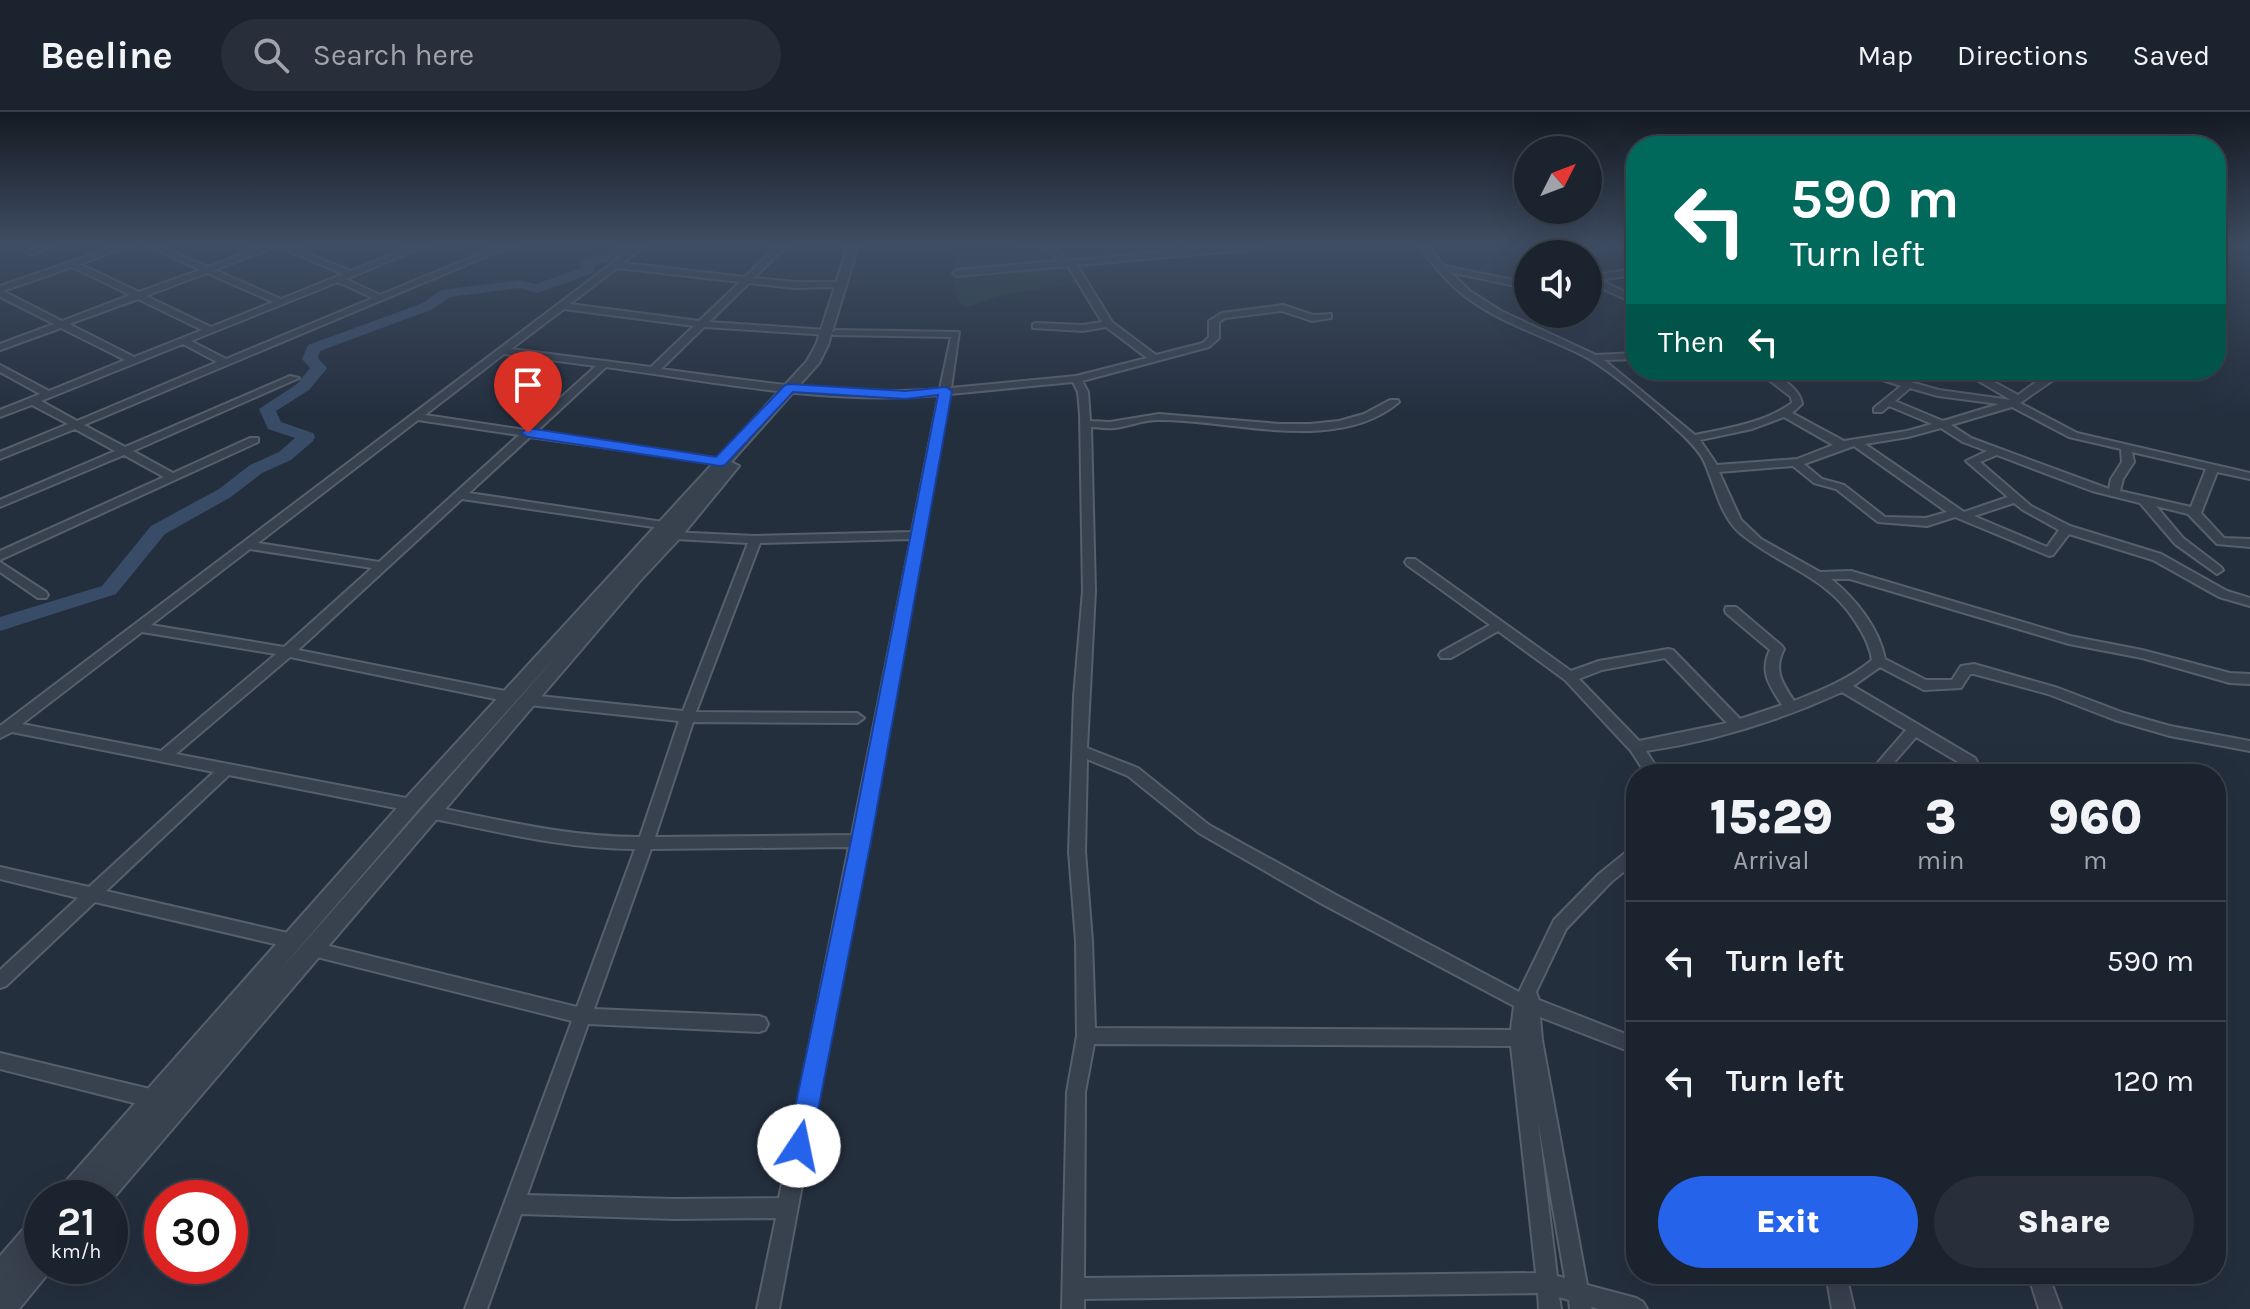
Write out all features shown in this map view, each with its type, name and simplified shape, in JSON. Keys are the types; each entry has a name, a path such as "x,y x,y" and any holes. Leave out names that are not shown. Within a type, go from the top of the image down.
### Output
{"street":[{"path":"21,302 134,361"},
{"path":"0,347 123,302"},
{"path":"147,302 210,330"},
{"path":"0,414 281,302"},
{"path":"0,456 370,302"},
{"path":"4,729 569,302"},
{"path":"652,372 723,302"},
{"path":"831,333 836,302"},
{"path":"669,530 720,462 794,389 820,368 842,302"},
{"path":"1093,302 1108,324 1155,359"},
{"path":"1478,302 1593,358 1692,439 1706,455 1738,526 1757,541 1821,575 1850,600 1878,651 1879,661"},
{"path":"564,306 701,324 831,333 956,334 861,841 768,1309"},
{"path":"504,351 794,389 906,395 1076,379 1206,345 1214,338 1216,319 1222,316 1283,308 1312,318 1328,316"},
{"path":"1036,326 1083,328 1108,324"},
{"path":"184,341 226,363"},
{"path":"1593,358 1626,356"},
{"path":"164,756 287,652 604,364"},
{"path":"0,368 49,395"},
{"path":"0,504 294,378"},
{"path":"1076,379 1083,392 1086,424 1089,591 1081,697 1077,882 1084,941 1086,1036 1076,1092 1073,1299 1545,1283 1580,1300 1636,1309"},
{"path":"1692,439 1748,427 1785,413 1797,404 1796,396 1774,380"},
{"path":"1891,380 1938,393 2015,401"},
{"path":"1981,380 2073,435 2250,476"},
{"path":"1711,469 1796,463 1849,443 1943,425 2015,401 2046,380"},
{"path":"1878,410 1908,385"},
{"path":"84,1180 411,805 626,577 794,389"},
{"path":"33,401 172,477"},
{"path":"1086,424 1113,425 1159,417 1258,427 1329,425 1372,416 1394,402"},
{"path":"1889,402 1943,425 1967,440 2114,494 2195,513 2217,539 2230,543 2250,543"},
{"path":"1785,413 1849,443 1960,514 2047,552 2066,529"},
{"path":"416,417 720,462"},
{"path":"0,556 254,440"},
{"path":"2114,494 2117,479 2128,462 2126,448"},
{"path":"1997,451 1972,461 2014,499 2066,529 2157,557 2223,594 2250,602"},
{"path":"1796,463 1818,481 1840,487 1882,520 1927,522 2014,499"},
{"path":"2195,513 2212,469"},
{"path":"458,495 669,530 755,540 918,535"},
{"path":"2145,501 2179,541 2217,570"},
{"path":"476,1309 755,540"},
{"path":"249,545 380,566"},
{"path":"1411,562 1570,677 1636,747 1647,764"},
{"path":"0,566 42,595"},
{"path":"1821,575 1851,575 2069,640 2142,654 2230,678 2250,679"},
{"path":"113,1180 529,700 626,577"},
{"path":"1731,610 1777,649 1770,659 1770,673 1791,708"},
{"path":"1446,655 1500,625"},
{"path":"140,627 287,652 510,697"},
{"path":"1570,677 1599,666 1664,652 1671,655 1736,723"},
{"path":"1636,747 1791,708 1843,686 1868,672 1879,661"},
{"path":"1879,661 1924,685 1956,685 1966,669 1974,669 2053,691 2120,717 2170,731 2250,746"},
{"path":"1843,686 1970,762"},
{"path":"529,700 689,717 857,718"},
{"path":"4,729 164,756 411,805"},
{"path":"1884,764 1914,730"},
{"path":"1081,751 1133,772 1204,829 1234,848 1528,1000 1626,1042"},
{"path":"0,981 227,768"},
{"path":"430,812 554,837 645,844 861,841"},
{"path":"1550,1309 1545,1283 1526,1039 1528,1000 1560,925 1605,878 1626,861"},
{"path":"0,873 292,941"},
{"path":"327,900 350,906"},
{"path":"313,949 581,1016 759,1024"},
{"path":"1086,1036 1526,1039"},
{"path":"1526,1039 1580,1300"},
{"path":"0,1061 154,1099"},
{"path":"515,1204 675,1209 787,1208"},
{"path":"0,1276 24,1248"},
{"path":"8,1307 25,1284"},
{"path":"1838,1284 1843,1309"},
{"path":"2041,1284 2050,1309"}],"green space":[{"path":"959,302 983,302 968,307"}],"waterway":[{"path":"0,624 109,590 158,530 225,493 256,469 285,456 307,437 274,425 267,409 303,387 319,368 310,359 313,348 434,302"}],"route":[{"path":"528,433 720,462 790,388 906,395 946,391 861,841 799,1146"}]}
